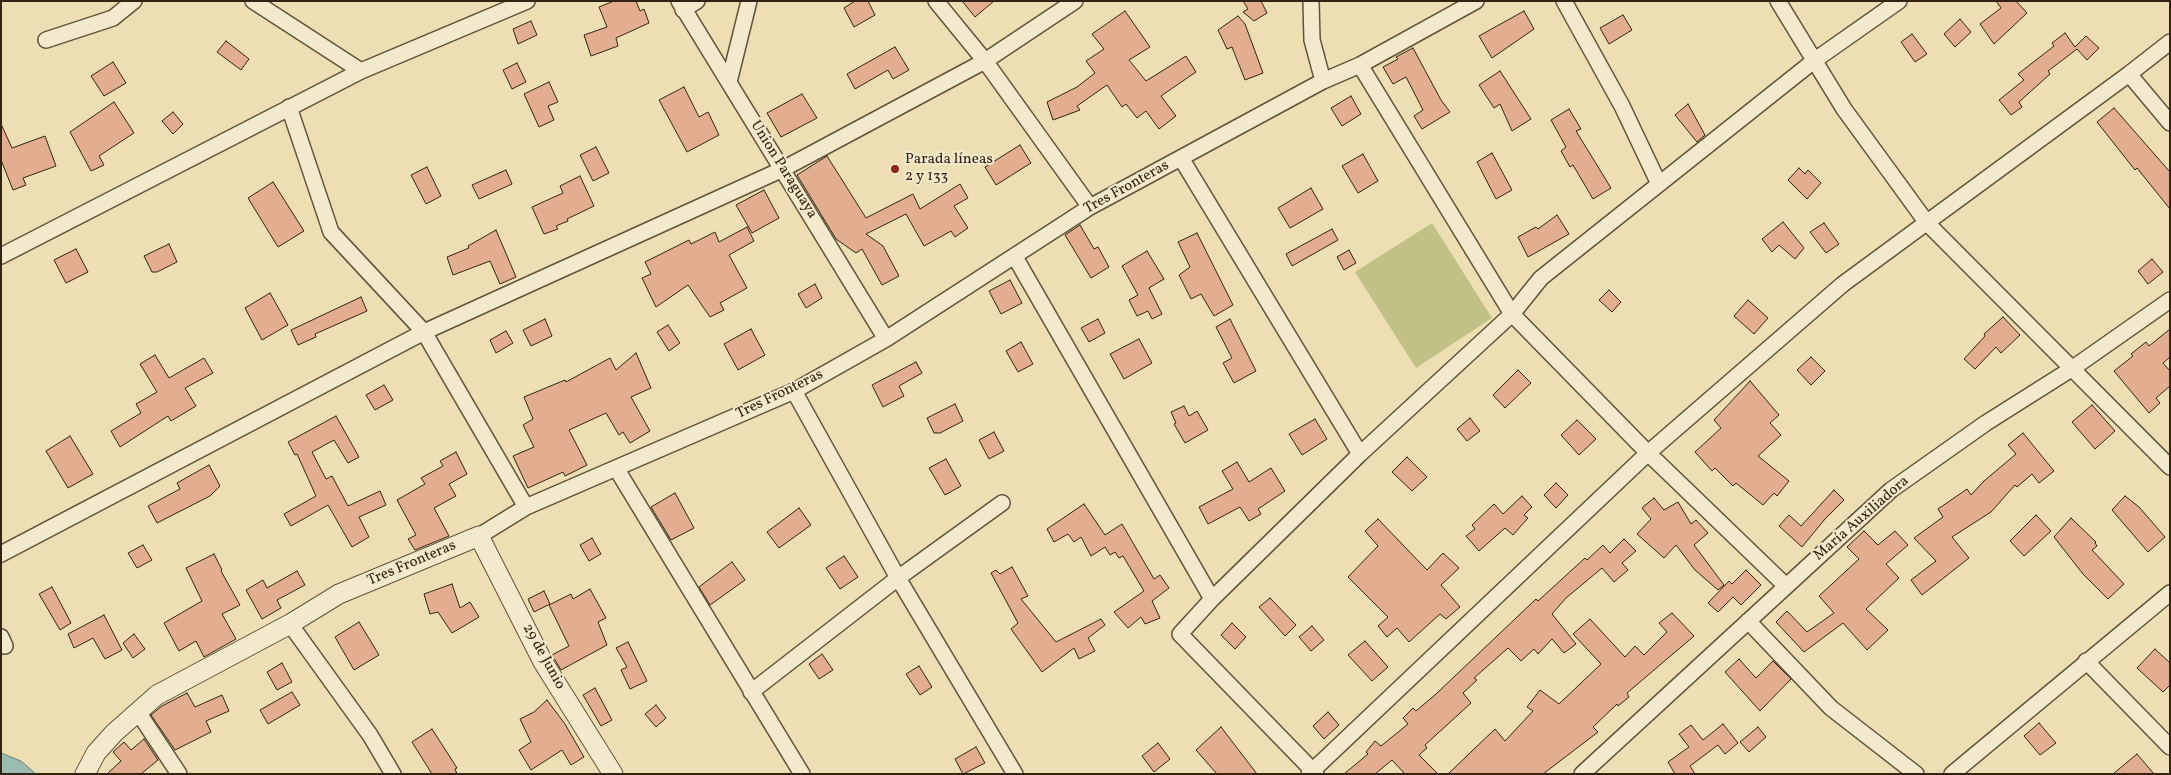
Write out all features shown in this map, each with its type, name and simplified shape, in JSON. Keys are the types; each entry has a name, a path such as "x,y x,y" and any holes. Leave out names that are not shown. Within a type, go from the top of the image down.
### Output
{"street":[{"path":"46,40 113,18 134,1"},
{"path":"253,1 361,71"},
{"path":"1,256 361,71 527,1"},
{"path":"681,6 697,1"},
{"path":"729,82 749,1"},
{"path":"936,1 986,61 1090,207"},
{"path":"1,554 424,332 783,169 986,61 1075,1"},
{"path":"1311,1 1312,40 1323,81"},
{"name":"Tres Fronteras","path":"85,774 96,753 114,732 157,695 290,624 339,594 479,536 526,507 794,391 886,339 1090,207 1323,81 1360,65 1476,1"},
{"path":"1564,1 1622,106 1659,184"},
{"path":"1778,1 1844,109 1927,222 2074,368 2170,467"},
{"path":"1900,1 1814,60 1541,278 1512,314 1360,454 1212,599 1180,634 1312,773 1648,453 1843,284 2170,42"},
{"name":"Union Paraguaya","path":"681,6 886,339"},
{"path":"1360,65 1512,314 1648,453 1786,586"},
{"path":"2129,74 2170,123"},
{"path":"289,107 331,232 424,332 526,507"},
{"path":"1181,158 1360,454"},
{"path":"1015,257 1212,599"},
{"name":"María Auxiliadora","path":"1582,774 1891,490 1986,422 2074,368 2170,300"},
{"path":"794,391 898,578 1015,774"},
{"path":"616,468 802,774"},
{"path":"751,692 898,578 1002,502"},
{"name":"29 de Junio","path":"479,536 543,662 613,774"},
{"path":"1952,774 2170,593"},
{"path":"1748,621 1831,708 1916,774"},
{"path":"290,624 370,735 393,774"},
{"path":"2086,661 2170,747"},
{"path":"138,712 179,774"}],"green space":[{"path":"1432,223 1492,318 1416,368 1355,272"}],"water":[{"path":"1,753 21,761 36,774 1,774"}],"building":[{"path":"614,1 636,1 640,11 644,9 649,23 616,38 618,46 591,56 584,35 607,27 599,7"},
{"path":"855,1 868,1 875,15 854,27 844,8"},
{"path":"962,1 994,1 975,17"},
{"path":"1243,1 1261,1 1267,13 1254,21 1243,12 1248,9"},
{"path":"1996,1 2016,1 2027,13 1994,44 1980,24 2001,8"},
{"path":"1125,11 1150,47 1129,60 1146,81 1186,56 1196,72 1161,96 1176,116 1159,129 1146,111 1137,118 1126,104 1122,107 1107,85 1077,106 1080,110 1053,120 1047,102 1077,87 1095,73 1086,61 1104,49 1092,34"},
{"path":"1524,11 1534,29 1492,58 1479,36"},
{"path":"1623,15 1632,30 1609,44 1600,28"},
{"path":"1238,16 1245,24 1263,73 1245,80 1232,47 1227,49 1218,30"},
{"path":"1960,19 1971,32 1955,47 1944,34"},
{"path":"531,21 537,35 518,44 513,29"},
{"path":"2065,33 2075,47 2086,36 2099,48 2087,60 2077,49 2048,71 2050,74 2019,102 2022,107 2011,115 1999,100 2024,80 2018,74 2054,46 2052,43"},
{"path":"1912,34 1927,54 1915,62 1901,42"},
{"path":"226,41 249,59 241,70 217,52"},
{"path":"895,47 909,70 893,79 888,70 855,89 847,74"},
{"path":"1413,48 1441,100 1450,112 1422,129 1414,116 1423,110 1406,77 1393,84 1383,67"},
{"path":"113,62 126,83 104,96 91,76"},
{"path":"517,63 526,82 512,89 503,70"},
{"path":"1500,71 1531,119 1512,131 1500,104 1494,108 1479,85"},
{"path":"549,82 558,102 548,106 554,120 539,127 524,94"},
{"path":"684,87 699,117 708,112 719,135 687,152 659,100"},
{"path":"802,94 817,118 781,137 767,113"},
{"path":"1351,96 1361,114 1342,126 1331,108"},
{"path":"114,102 134,133 99,156 104,165 91,171 70,132"},
{"path":"1688,104 1705,135 1697,142 1675,115"},
{"path":"2114,108 2170,172 2170,209 2137,168 2135,170 2097,122"},
{"path":"1569,109 1581,129 1576,131 1611,188 1593,199 1573,165 1570,167 1561,151 1566,147 1551,120"},
{"path":"173,112 183,124 173,134 162,121"},
{"path":"1,124 12,148 45,136 56,166 23,178 26,185 13,190 1,160"},
{"path":"1020,145 1031,163 996,185 985,167"},
{"path":"596,147 609,173 593,181 580,155"},
{"path":"1492,153 1512,190 1496,199 1477,162"},
{"path":"1363,154 1378,181 1358,193 1342,166"},
{"path":"827,156 866,218 913,194 920,209 960,184 968,198 954,206 968,228 955,237 951,231 924,246 906,214 866,234 883,246 899,276 882,285 862,249 856,253 836,239 797,175"},
{"path":"427,167 441,196 426,204 411,175"},
{"path":"1799,168 1805,174 1808,170 1821,183 1807,199 1788,180"},
{"path":"506,170 512,184 479,199 472,185"},
{"path":"580,176 594,206 556,226 558,229 544,234 532,207 563,193 560,186"},
{"path":"273,182 304,231 278,247 248,198"},
{"path":"1311,188 1323,209 1290,228 1278,208"},
{"path":"764,190 779,218 752,233 736,205"},
{"path":"1557,215 1569,234 1528,257 1518,237 1536,227 1538,229"},
{"path":"1783,222 1804,248 1795,259 1779,245 1772,252 1762,239"},
{"path":"1824,223 1839,244 1826,253 1810,232"},
{"path":"1080,225 1094,249 1098,247 1109,267 1091,278 1065,235"},
{"path":"747,227 754,241 729,255 747,288 720,303 724,310 710,317 688,285 656,307 642,278 651,274 645,262 689,240 691,244 715,232 719,242"},
{"path":"1332,229 1338,240 1292,266 1286,254"},
{"path":"496,230 516,277 500,284 490,261 453,275 447,257 469,248 468,246"},
{"path":"1197,233 1233,305 1214,316 1201,294 1191,299 1179,275 1190,267 1178,242"},
{"path":"169,244 177,262 157,272 152,272 144,256"},
{"path":"76,249 88,272 66,283 54,260"},
{"path":"1349,250 1356,263 1344,270 1337,257"},
{"path":"1147,251 1164,279 1149,288 1162,314 1152,319 1148,311 1137,316 1129,300 1138,295 1122,266"},
{"path":"2152,259 2163,272 2148,284 2138,271"},
{"path":"1010,280 1022,303 1001,314 989,291"},
{"path":"815,284 822,298 806,308 798,294"},
{"path":"1609,290 1621,302 1612,312 1599,300"},
{"path":"270,293 288,325 262,340 245,308"},
{"path":"361,297 367,311 315,334 316,337 298,345 291,330"},
{"path":"1748,300 1768,318 1754,334 1734,316"},
{"path":"2003,317 2020,335 2001,353 1996,347 1975,369 1964,359 1985,336 1984,334"},
{"path":"545,319 552,336 531,346 523,330"},
{"path":"1098,319 1105,333 1089,342 1081,328"},
{"path":"1230,319 1256,371 1234,383 1223,363 1232,358 1216,327"},
{"path":"668,325 680,343 669,351 657,332"},
{"path":"751,329 765,355 738,370 724,344"},
{"path":"2170,329 2170,357 2163,363 2170,371 2170,386 2156,398 2160,403 2149,413 2114,371 2133,356 2131,354 2146,342 2149,346"},
{"path":"506,331 513,343 496,353 490,340"},
{"path":"1139,339 1152,363 1124,379 1110,354"},
{"path":"1021,342 1033,364 1018,372 1006,351"},
{"path":"636,353 651,388 631,397 650,431 630,443 623,432 619,435 606,413 569,430 587,465 565,476 563,472 528,488 513,456 534,447 523,425 533,419 524,397 565,380 566,382 610,358 616,370"},
{"path":"155,355 169,378 204,358 213,373 185,388 196,406 171,421 168,416 120,447 111,431 141,413 136,404 157,392 140,364"},
{"path":"1811,357 1825,371 1811,385 1797,370"},
{"path":"916,362 922,373 899,386 904,396 883,407 872,385"},
{"path":"1518,370 1531,383 1505,408 1493,395"},
{"path":"1750,381 1779,415 1770,423 1781,435 1758,456 1789,481 1777,496 1774,493 1763,505 1736,483 1733,486 1715,468 1712,471 1695,452 1721,428 1714,420"},
{"path":"384,385 393,400 375,410 366,395"},
{"path":"955,404 963,421 940,433 934,433 927,418"},
{"path":"2092,405 2115,431 2095,449 2072,422"},
{"path":"1184,406 1189,416 1197,411 1208,430 1185,443 1174,424 1176,423 1171,412"},
{"path":"336,416 359,457 348,463 334,440 312,452 326,479 332,476 348,506 380,491 386,505 359,517 369,537 352,547 328,505 291,526 284,514 316,496 297,454 295,455 288,442"},
{"path":"1470,418 1480,431 1467,441 1457,429"},
{"path":"1315,419 1327,439 1302,455 1289,434"},
{"path":"1577,420 1596,439 1579,455 1561,435"},
{"path":"994,432 1004,451 989,459 979,440"},
{"path":"2023,433 2054,471 2039,483 2032,474 2017,487 2015,485 1991,512 1952,537 1969,558 1922,595 1911,580 1936,561 1914,538 1943,517 1938,509 1967,489 1971,495 1984,481 2016,454 2008,445"},
{"path":"70,436 93,474 68,488 46,451"},
{"path":"456,452 467,474 449,484 456,496 434,508 449,536 415,550 408,539 416,535 397,500 425,484 421,478 443,466 440,461"},
{"path":"1407,457 1427,477 1412,491 1392,472"},
{"path":"946,459 961,486 945,495 929,468"},
{"path":"1237,462 1249,482 1271,468 1285,491 1258,509 1261,514 1249,521 1240,507 1208,524 1199,507 1233,489 1222,471"},
{"path":"209,465 220,486 210,496 157,523 148,506 180,489 177,483"},
{"path":"1556,483 1568,495 1556,508 1544,495"},
{"path":"1834,490 1844,500 1825,519 1802,547 1779,526 1789,515 1801,526"},
{"path":"675,493 694,528 671,540 651,507"},
{"path":"1522,496 1532,507 1524,515 1528,518 1513,535 1505,528 1479,551 1466,536 1475,529 1472,525 1494,504 1503,514"},
{"path":"2125,496 2139,507 2165,537 2148,552 2112,510"},
{"path":"1654,498 1664,510 1678,502 1691,524 1696,520 1708,533 1694,545 1724,585 1718,590 1695,570 1676,545 1664,558 1637,534 1651,519 1642,508"},
{"path":"1084,504 1105,535 1122,524 1154,579 1160,575 1169,588 1152,601 1160,618 1145,624 1141,617 1128,628 1114,612 1144,591 1123,556 1119,558 1115,552 1110,555 1105,547 1091,556 1081,537 1074,542 1068,534 1054,542 1047,529"},
{"path":"799,508 811,525 779,548 767,532"},
{"path":"2036,515 2051,531 2024,556 2010,541"},
{"path":"2071,518 2096,542 2097,546 2092,550 2124,584 2108,599 2083,574 2054,537"},
{"path":"1378,519 1427,570 1443,553 1459,568 1441,585 1460,607 1446,619 1440,614 1409,642 1397,628 1387,637 1378,626 1388,617 1348,577 1378,546 1365,531"},
{"path":"1864,531 1878,545 1895,531 1908,545 1886,564 1899,578 1866,609 1888,630 1867,650 1843,623 1804,652 1776,622 1787,611 1807,632 1834,613 1819,596 1859,559 1847,547"},
{"path":"592,538 601,554 589,561 580,545"},
{"path":"1624,539 1636,551 1622,563 1628,570 1614,582 1602,568 1566,598 1552,614 1576,644 1564,653 1552,639 1538,654 1534,649 1521,661 1508,648 1474,678 1477,680 1463,693 1471,703 1425,745 1427,748 1419,755 1438,774 1405,774 1392,760 1375,774 1344,774 1368,754 1366,752 1375,741 1381,746 1408,724 1403,718 1413,708 1416,711 1436,694 1536,599 1538,601 1585,558 1587,560 1603,545 1610,553"},
{"path":"143,545 152,560 137,568 128,553"},
{"path":"214,554 240,605 222,614 236,639 204,657 196,641 179,651 164,623 202,601 186,568"},
{"path":"844,556 858,577 840,589 826,568"},
{"path":"732,562 745,580 710,605 699,587"},
{"path":"1012,567 1028,596 1021,599 1056,642 1101,619 1105,625 1088,638 1095,651 1079,659 1074,648 1042,672 1011,629 1018,623 991,573 996,570 1000,574"},
{"path":"1746,570 1761,585 1741,605 1733,597 1718,612 1708,603 1729,581 1732,584"},
{"path":"297,571 305,585 277,600 281,608 262,619 246,590 263,580 267,588"},
{"path":"452,584 460,608 470,602 479,617 452,633 438,612 430,614 424,594"},
{"path":"52,587 71,623 60,630 39,594"},
{"path":"590,589 606,618 598,622 607,645 561,670 552,655 569,646 549,605 571,594 573,599"},
{"path":"544,591 550,604 534,612 528,599"},
{"path":"1270,598 1296,625 1285,636 1259,607"},
{"path":"1672,613 1694,636 1627,693 1629,697 1618,706 1617,704 1593,727 1598,732 1543,774 1448,774 1495,729 1505,741 1533,711 1527,707 1540,690 1559,704 1601,664 1573,634 1590,619 1625,657 1635,646 1644,655 1667,632 1659,623"},
{"path":"104,615 122,650 105,659 93,638 74,648 68,634"},
{"path":"359,622 379,655 354,670 335,637"},
{"path":"1232,623 1246,637 1235,649 1221,635"},
{"path":"1312,626 1324,640 1311,651 1299,637"},
{"path":"134,634 145,649 133,658 123,643"},
{"path":"1365,641 1388,667 1372,681 1348,655"},
{"path":"628,642 647,681 630,689 621,670 627,667 616,648"},
{"path":"2155,649 2170,663 2170,685 2163,692 2137,668"},
{"path":"822,654 833,670 819,679 809,664"},
{"path":"1739,659 1756,678 1773,661 1791,679 1760,711 1725,672"},
{"path":"282,663 292,682 277,690 267,672"},
{"path":"919,666 932,687 920,695 906,674"},
{"path":"595,688 612,720 601,726 583,695"},
{"path":"292,692 300,705 268,724 260,710"},
{"path":"187,693 195,707 222,695 229,711 206,721 211,732 175,750 151,715 162,706"},
{"path":"547,700 565,724 584,757 571,765 562,750 531,770 519,750 531,742 520,719 534,712"},
{"path":"656,705 666,718 656,727 645,714"},
{"path":"1328,712 1339,725 1324,739 1313,726"},
{"path":"2039,723 2056,743 2040,755 2024,736"},
{"path":"1723,724 1738,743 1725,754 1718,745 1690,766 1695,774 1675,774 1668,762 1689,747 1679,734 1691,725 1703,740"},
{"path":"1221,727 1257,774 1217,774 1196,750"},
{"path":"1758,727 1766,737 1749,752 1740,742"},
{"path":"432,729 457,768 455,769 457,774 432,774 412,742"},
{"path":"144,739 158,760 141,774 107,774 121,761 113,752 124,742 131,750"},
{"path":"1158,743 1170,759 1154,772 1142,756"},
{"path":"976,747 985,763 963,774 955,759"},
{"path":"2137,754 2154,774 2113,774"}],"place":[{"name":"Parada líneas 2 y 133","path":"895,169"}]}
